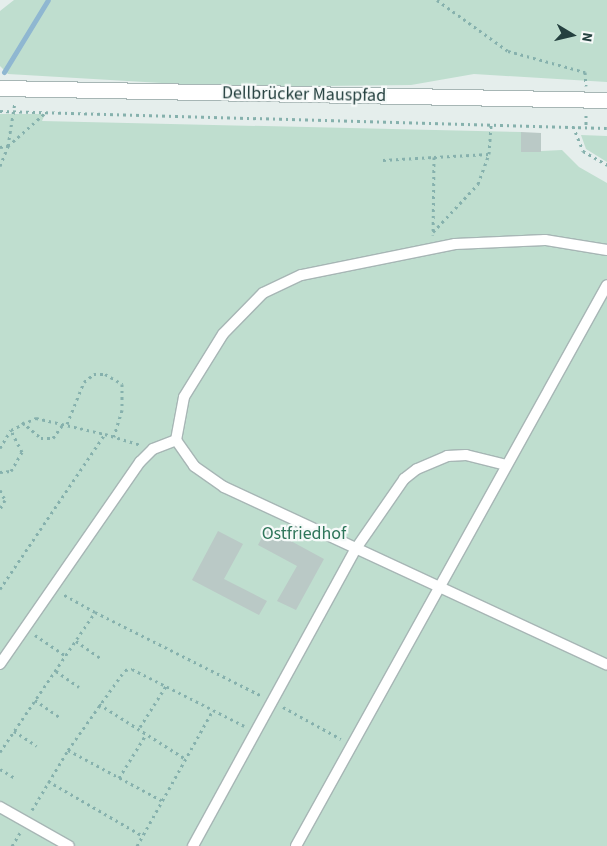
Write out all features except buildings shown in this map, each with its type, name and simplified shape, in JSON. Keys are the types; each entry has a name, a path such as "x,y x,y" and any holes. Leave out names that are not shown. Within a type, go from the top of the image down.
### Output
{"main road":[{"name":"Dellbrücker Mauspfad","path":"0,88 607,100"}],"lane":[{"path":"607,250 545,240 433,247 301,275 263,293 210,353 184,396 176,440 208,479 607,665"},
{"path":"296,846 506,464 607,285"},
{"path":"0,664 120,489 153,449 176,440"},
{"path":"193,846 357,547 389,497 417,469 446,456 466,455 506,464"},
{"path":"0,807 69,846"}],"path":[{"path":"437,0 508,51 585,72"},
{"path":"0,166 8,146 15,111 16,88"},
{"path":"0,111 607,128"},
{"path":"0,147 8,146 47,112"},
{"path":"433,232 478,184 489,154 491,125"},
{"path":"573,126 583,151 607,165"},
{"path":"383,160 489,154"},
{"path":"433,247 434,157"},
{"path":"22,422 41,438 54,438 66,423 84,382 94,374 105,374 122,384 122,410 114,437"},
{"path":"0,448 11,430 22,422 36,418 66,423 153,449"},
{"path":"0,472 11,471 22,452 11,430"},
{"path":"0,589 105,434"},
{"path":"0,490 5,500 0,509"},
{"path":"52,588 352,744"},
{"path":"0,752 95,612"},
{"path":"25,628 66,656"},
{"path":"76,641 100,658"},
{"path":"141,835 48,781 99,704 125,670 166,686 255,732"},
{"path":"56,671 79,687"},
{"path":"140,727 166,686"},
{"path":"35,700 59,717"},
{"path":"99,704 140,727 145,736 184,758"},
{"path":"137,846 160,800 213,710"},
{"path":"14,731 37,746"},
{"path":"119,778 145,736"},
{"path":"68,750 160,800"},
{"path":"0,769 15,778"}],"green space":[{"path":"14,0 607,0 607,82 474,74 411,85 230,87 8,74 0,66 0,11"},
{"name":"Ostfriedhof","path":"0,114 45,114 42,121 521,132 521,152 562,150 579,167 607,183 607,846 0,846"},
{"path":"581,135 607,136 607,162 586,149"}],"waterway":[{"path":"4,72 48,0"}]}
